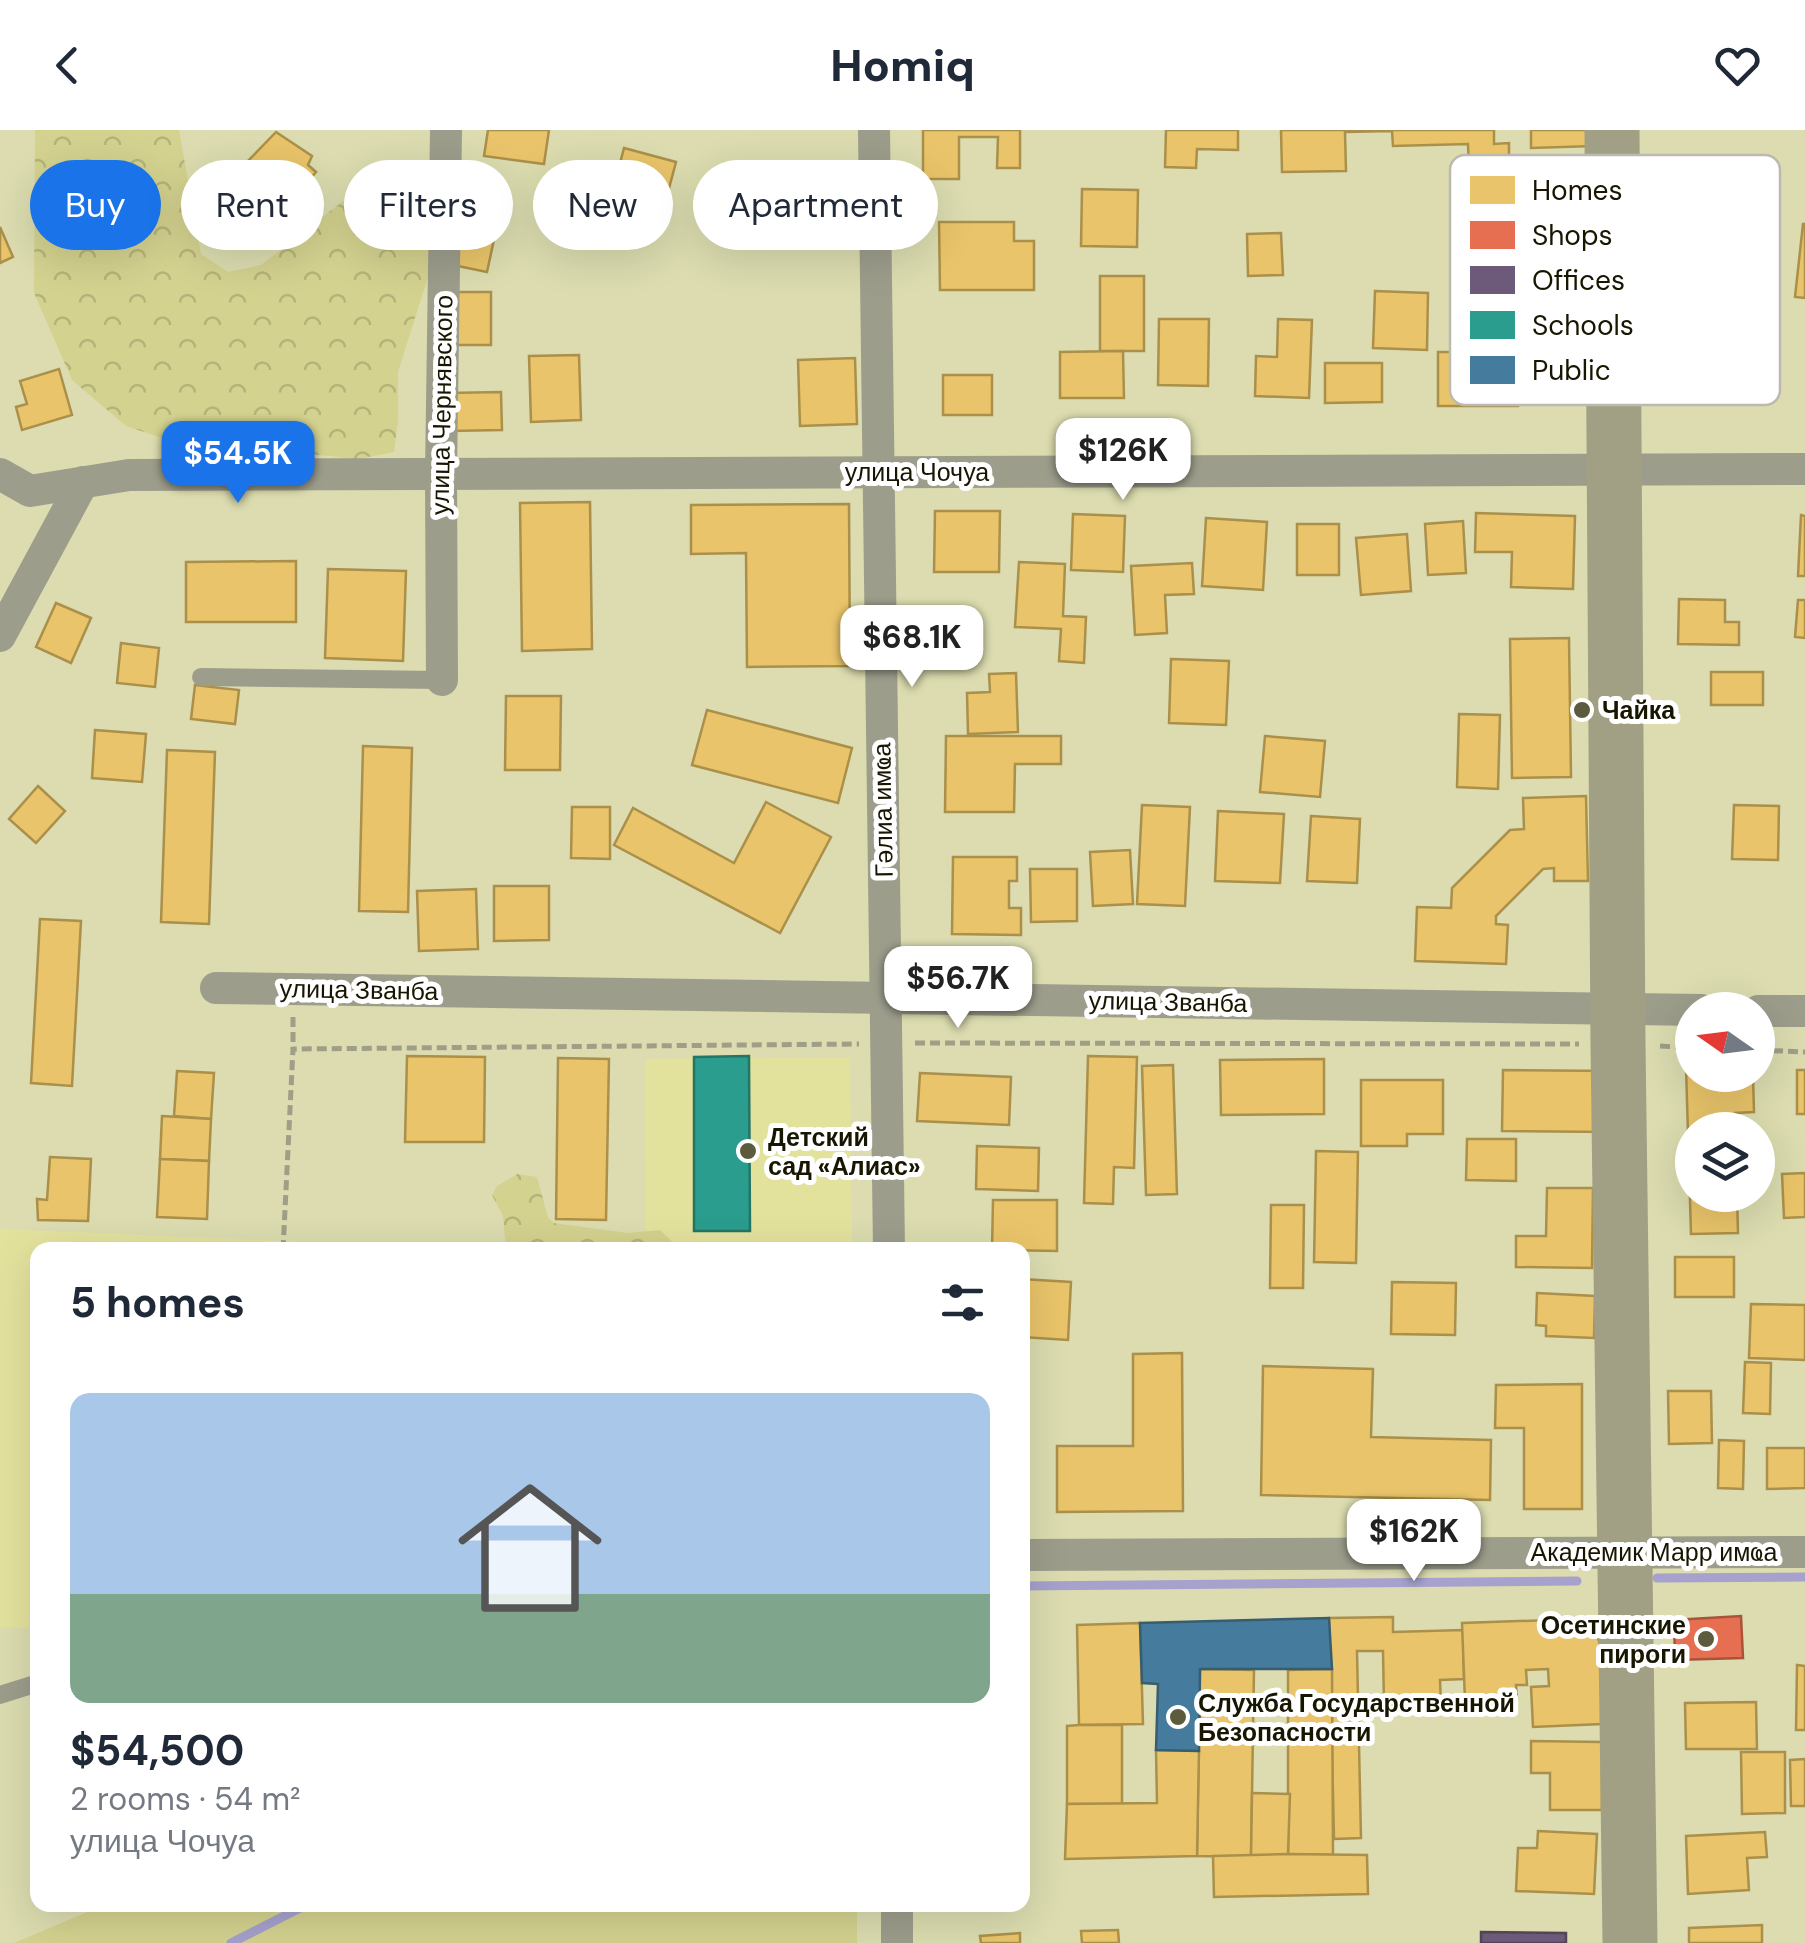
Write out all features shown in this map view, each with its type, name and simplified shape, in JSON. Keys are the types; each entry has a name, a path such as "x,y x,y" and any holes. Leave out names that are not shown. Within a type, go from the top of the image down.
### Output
{"highway":[{"path":"1612,130 1612,155"},
{"path":"1614,405 1630,1943"}],"street":[{"name":"улица Чернявского","path":"442,680 446,130"},
{"name":"Гәлиа имҩа","path":"874,130 888,1242"},
{"name":"улица Чочуа","path":"0,474 30,491 129,475 1805,469"},
{"path":"0,636 12,588 84,482"},
{"name":"улица Званба","path":"216,988 1675,1010"},
{"path":"1775,1011 1805,1012"},
{"name":"Академик Марр имҩа","path":"1030,1555 1805,1552"},
{"path":"896,1912 897,1943"}],"lane":[{"path":"201,676 442,680"},
{"path":"0,1694 30,1685"}],"path":[{"path":"1775,1051 1805,1052"}],"shaded area":[{"name":"Детский сад «Алиас»","path":"850,1057 852,1242 646,1242 645,1059"},
{"path":"0,1229 306,1242 30,1242 30,1628 0,1627"}],"green space":[{"path":"35,130 179,130 184,160 181,160 181,250 200,250 228,272 261,265 280,250 324,250 324,216 344,200 344,250 429,250 428,277 398,372 394,452 358,459 165,439 126,426 72,380 34,293 34,250 161,250 161,160 35,160"},
{"path":"517,1174 537,1177 548,1218 554,1223 628,1233 660,1230 673,1242 505,1242 503,1216 492,1195 497,1186"},
{"path":"87,1912 857,1912 857,1943 14,1943"}],"building: Homes":[{"path":"488,130 549,130 545,160 533,163 484,156"},
{"path":"923,130 1020,130 1020,168 997,168 998,137 959,137 959,179 938,179 938,160 923,160"},
{"path":"1166,130 1238,130 1238,150 1197,149 1196,168 1165,167"},
{"path":"1281,130 1494,130 1494,144 1509,143 1509,155 1468,155 1468,144 1393,146 1392,131 1345,132 1346,171 1282,172"},
{"path":"1531,130 1593,130 1594,146 1531,148"},
{"path":"276,132 312,156 310,160 249,160"},
{"path":"624,148 669,160 621,160"},
{"path":"1082,189 1138,190 1137,247 1081,246"},
{"path":"939,222 1014,222 1014,241 1034,241 1034,290 940,290"},
{"path":"1805,224 1805,298 1795,297"},
{"path":"0,227 13,257 0,263"},
{"path":"1281,233 1283,275 1248,276 1247,234"},
{"path":"456,250 492,250 487,272 453,265"},
{"path":"1100,276 1144,276 1144,351 1100,351"},
{"path":"1375,291 1428,293 1427,350 1373,348"},
{"path":"455,292 491,292 491,345 455,345"},
{"path":"1159,319 1209,319 1208,386 1158,385"},
{"path":"1278,319 1312,320 1309,398 1255,396 1256,356 1277,357"},
{"path":"1123,351 1124,398 1060,398 1060,352"},
{"path":"1438,352 1450,352 1450,405 1518,406 1438,406"},
{"path":"579,355 581,420 531,422 529,356"},
{"path":"855,358 857,424 800,426 798,360"},
{"path":"1325,363 1382,363 1382,402 1325,403"},
{"path":"59,369 72,415 22,430 16,407 27,404 20,381"},
{"path":"943,375 992,375 992,415 943,415"},
{"path":"501,392 502,430 450,431 449,393"},
{"path":"590,502 592,649 522,651 520,503"},
{"path":"849,504 850,666 747,667 746,553 691,554 691,505"},
{"path":"935,511 1000,511 999,572 934,572"},
{"path":"1476,513 1575,516 1573,589 1511,587 1512,552 1475,552"},
{"path":"1073,514 1125,516 1123,572 1071,570"},
{"path":"1801,515 1805,516 1805,576 1798,576"},
{"path":"1206,518 1267,522 1263,590 1202,586"},
{"path":"1463,521 1466,573 1428,575 1425,524"},
{"path":"1297,524 1339,524 1339,575 1297,575"},
{"path":"1407,534 1411,591 1361,595 1356,538"},
{"path":"296,561 296,622 186,622 186,562"},
{"path":"1019,562 1065,564 1063,616 1086,617 1084,663 1059,661 1061,629 1015,627"},
{"path":"1192,563 1194,594 1165,595 1167,633 1135,635 1131,566"},
{"path":"328,569 406,571 403,661 325,658"},
{"path":"1679,599 1725,600 1725,622 1739,622 1739,645 1678,644"},
{"path":"1798,600 1805,600 1805,638 1795,637"},
{"path":"56,603 91,618 71,663 36,647"},
{"path":"1569,638 1571,777 1512,778 1510,639"},
{"path":"121,643 159,648 155,687 117,683"},
{"path":"1171,659 1229,661 1226,725 1169,723"},
{"path":"1711,672 1763,672 1763,705 1711,705"},
{"path":"1016,673 1018,732 968,734 967,693 990,692 989,674"},
{"path":"195,685 239,690 235,724 191,719"},
{"path":"506,696 561,696 560,770 505,770"},
{"path":"707,710 852,748 838,803 692,765"},
{"path":"1459,714 1500,715 1498,789 1457,787"},
{"path":"95,730 146,734 142,782 92,778"},
{"path":"946,736 1061,736 1061,764 1015,764 1014,812 945,812"},
{"path":"1265,736 1325,741 1320,797 1260,792"},
{"path":"363,746 412,748 408,912 359,911"},
{"path":"167,750 215,752 209,924 161,922"},
{"path":"38,786 65,811 36,843 9,819"},
{"path":"1586,796 1588,881 1554,881 1554,868 1543,869 1496,916 1496,924 1508,925 1506,964 1415,961 1417,907 1451,908 1452,888 1510,830 1524,829 1523,798"},
{"path":"766,802 831,837 780,933 614,845 633,808 734,863"},
{"path":"1142,805 1190,807 1185,906 1137,904"},
{"path":"1734,805 1779,806 1778,860 1732,859"},
{"path":"572,807 610,807 610,859 571,858"},
{"path":"1218,811 1284,814 1280,883 1215,881"},
{"path":"1311,816 1360,819 1357,883 1307,881"},
{"path":"1130,850 1133,904 1093,906 1090,852"},
{"path":"953,857 1017,857 1017,881 1009,881 1009,908 1021,908 1021,935 952,934"},
{"path":"1030,869 1077,869 1077,921 1031,922"},
{"path":"494,886 549,886 549,940 494,941"},
{"path":"476,889 478,949 419,951 417,891"},
{"path":"40,919 81,921 72,1086 31,1083"},
{"path":"407,1056 485,1057 484,1142 405,1142"},
{"path":"1088,1056 1137,1057 1134,1168 1114,1167 1113,1204 1084,1203"},
{"path":"558,1058 609,1059 606,1220 556,1219"},
{"path":"1324,1059 1324,1114 1221,1115 1220,1060"},
{"path":"1173,1065 1177,1194 1146,1195 1142,1066"},
{"path":"1503,1070 1612,1071 1611,1132 1502,1131"},
{"path":"1797,1070 1805,1070 1805,1114 1797,1114"},
{"path":"177,1071 214,1073 211,1119 174,1116"},
{"path":"920,1073 1011,1077 1009,1125 917,1121"},
{"path":"1361,1080 1443,1080 1443,1134 1407,1134 1407,1146 1361,1146"},
{"path":"1687,1092 1753,1092 1754,1112 1687,1112"},
{"path":"162,1116 211,1119 209,1161 160,1159"},
{"path":"1467,1139 1516,1139 1516,1181 1466,1180"},
{"path":"977,1146 1039,1148 1038,1191 976,1189"},
{"path":"1316,1151 1358,1152 1356,1263 1314,1262"},
{"path":"50,1157 91,1159 88,1221 38,1220 37,1199 47,1200"},
{"path":"160,1159 209,1161 207,1219 157,1217"},
{"path":"1805,1173 1805,1217 1784,1218 1782,1174"},
{"path":"1547,1188 1593,1188 1592,1268 1516,1267 1516,1236 1546,1236"},
{"path":"993,1200 1057,1200 1057,1251 1030,1251 1030,1242 992,1242"},
{"path":"1271,1205 1304,1205 1303,1288 1270,1288"},
{"path":"1690,1212 1737,1212 1738,1233 1691,1234"},
{"path":"1675,1257 1734,1257 1734,1297 1675,1297"},
{"path":"1030,1279 1071,1282 1068,1340 1030,1338"},
{"path":"1392,1282 1456,1283 1455,1335 1391,1334"},
{"path":"1537,1293 1595,1296 1594,1338 1546,1336 1546,1326 1536,1325"},
{"path":"1751,1304 1805,1305 1805,1360 1749,1358"},
{"path":"1182,1353 1183,1511 1057,1512 1057,1446 1133,1446 1133,1354"},
{"path":"1745,1362 1771,1363 1770,1414 1743,1413"},
{"path":"1263,1366 1373,1369 1371,1437 1491,1440 1490,1500 1261,1495"},
{"path":"1582,1384 1582,1509 1524,1509 1524,1428 1495,1428 1496,1385"},
{"path":"1668,1391 1711,1391 1712,1443 1669,1444"},
{"path":"1719,1440 1744,1441 1743,1489 1718,1488"},
{"path":"1767,1448 1805,1448 1805,1488 1767,1489"},
{"path":"1393,1617 1393,1632 1463,1630 1464,1679 1440,1680 1441,1704 1384,1705 1383,1651 1357,1651 1361,1838 1334,1839 1329,1618"},
{"path":"1579,1619 1595,1629 1600,1644 1602,1724 1533,1727 1531,1687 1549,1686 1548,1669 1526,1670 1527,1685 1516,1685 1517,1699 1465,1701 1462,1623"},
{"path":"1140,1623 1143,1724 1079,1725 1077,1625"},
{"path":"1797,1665 1805,1666 1805,1730 1796,1730"},
{"path":"1200,1669 1254,1670 1251,1857 1197,1856"},
{"path":"1332,1669 1333,1855 1288,1854 1288,1670"},
{"path":"1756,1702 1757,1749 1686,1749 1685,1703"},
{"path":"1122,1725 1122,1804 1067,1804 1067,1726"},
{"path":"1531,1741 1602,1742 1602,1810 1550,1810 1550,1773 1531,1773"},
{"path":"1156,1750 1199,1751 1197,1856 1065,1859 1067,1804 1157,1803"},
{"path":"1741,1752 1785,1752 1785,1813 1742,1814"},
{"path":"1805,1759 1805,1806 1791,1806 1790,1760"},
{"path":"1252,1793 1290,1794 1288,1854 1251,1857"},
{"path":"1538,1831 1597,1834 1594,1894 1516,1891 1518,1848 1537,1848"},
{"path":"1765,1832 1767,1857 1747,1858 1749,1890 1688,1894 1686,1836"},
{"path":"1367,1855 1368,1894 1214,1897 1213,1856"},
{"path":"1762,1925 1762,1943 1689,1943 1689,1928"},
{"path":"1118,1930 1119,1943 1082,1943 1081,1931"},
{"path":"1020,1933 1020,1943 981,1943 980,1936"}],"building: Shops":[{"path":"1741,1616 1743,1658 1675,1660 1674,1620"}],"building: Offices":[{"path":"1481,1932 1566,1933 1566,1943 1481,1943"}],"building: Schools":[{"name":"Детский сад «Алиас»","path":"749,1056 750,1231 694,1231 694,1057"}],"building: Public":[{"name":"Служба Государственной Безопасности","path":"1329,1618 1332,1669 1200,1669 1199,1751 1156,1750 1158,1684 1142,1683 1140,1623"}],"waterway":[{"path":"1657,1578 1805,1577"},
{"path":"1030,1586 1577,1581"},
{"path":"231,1943 292,1912"}],"place":[{"name":"Чайка","path":"1582,710"},
{"name":"Детский сад «Алиас»","path":"748,1151"},
{"name":"Осетинские пироги","path":"1706,1639"},
{"name":"Служба Государственной Безопасности","path":"1178,1717"}]}
